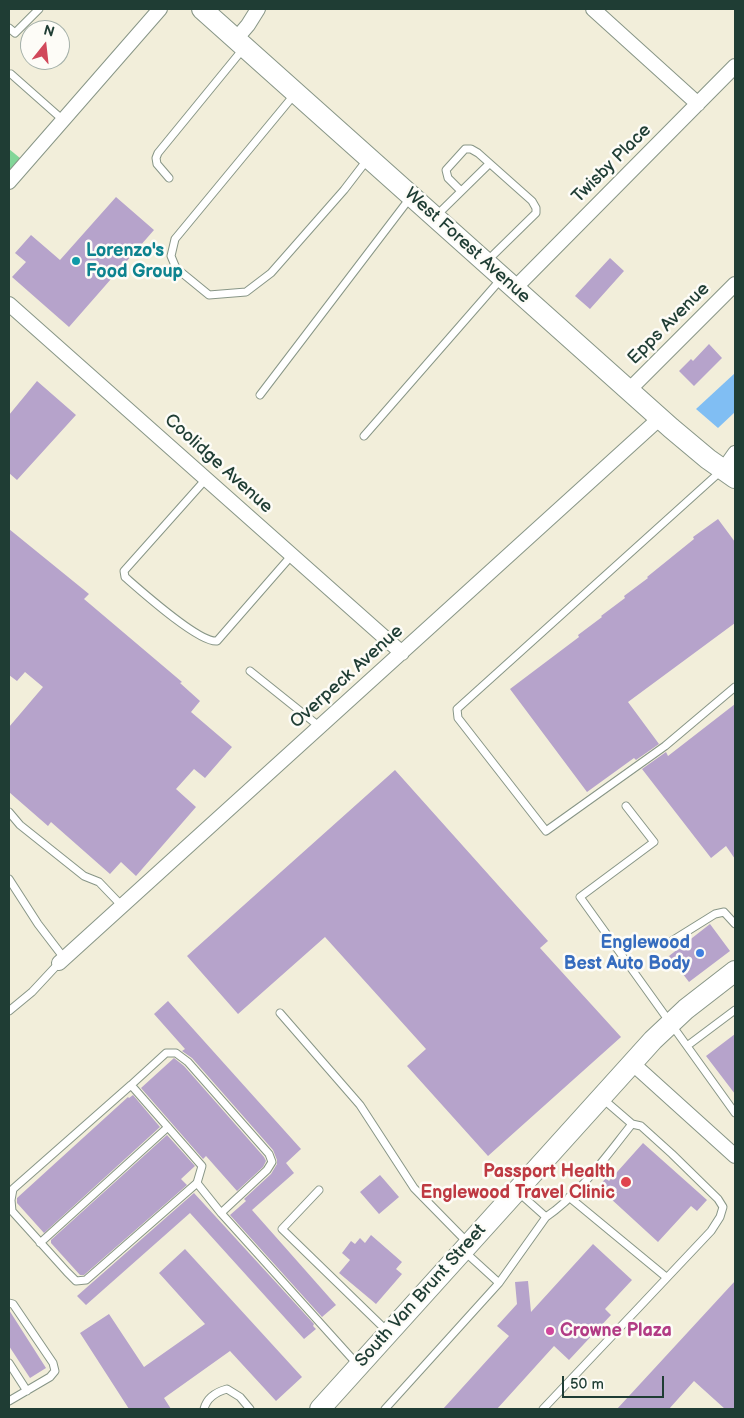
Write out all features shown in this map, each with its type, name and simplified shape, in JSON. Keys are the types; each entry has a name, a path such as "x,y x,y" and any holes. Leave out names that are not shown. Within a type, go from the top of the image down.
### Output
{"street":[{"path":"9,182 160,9"},
{"name":"West Forest Avenue","path":"202,9 666,423 722,469"},
{"path":"241,43 248,25 258,9"},
{"path":"593,9 698,104"},
{"name":"Twisby Place","path":"509,283 698,104 735,66"},
{"name":"Epps Avenue","path":"629,390 735,284"},
{"name":"Coolidge Avenue","path":"9,304 402,653"},
{"name":"Overpeck Avenue","path":"61,961 402,653 666,423"},
{"path":"722,469 735,453"},
{"name":"South Van Brunt Street","path":"320,1409 632,1063 670,1023 735,971"},
{"path":"632,1063 735,1156"}],"lane":[{"path":"9,28 15,33 39,9"},
{"path":"169,178 158,164 156,158 158,153 241,43"},
{"path":"11,74 63,120"},
{"path":"296,92 175,239 171,256 176,268 209,295 246,292 271,273 344,190 369,158"},
{"path":"461,191 448,178 446,170 465,149 471,149 532,201 536,208 536,213 486,262"},
{"path":"435,217 488,164"},
{"path":"260,394 412,196"},
{"path":"364,436 509,283"},
{"path":"722,469 458,709 458,718 546,831 665,746 735,687"},
{"path":"206,479 124,571 125,577 160,608 213,642 217,641 292,555"},
{"path":"250,671 320,727"},
{"path":"626,806 654,842 580,897 735,1113"},
{"path":"9,812 20,825 84,876 100,882 122,906"},
{"path":"9,879 61,961 32,992 9,1011"},
{"path":"670,942 715,914 724,912 735,924"},
{"path":"687,1046 735,1010"},
{"path":"280,1013 360,1105 414,1188 499,1283"},
{"path":"131,1085 202,1166 197,1183 86,1280 76,1280 12,1211 13,1189 166,1053 176,1053 188,1062 269,1154 272,1162 267,1170 221,1213"},
{"path":"543,1409 711,1231 720,1217 723,1207 718,1199 641,1126 632,1124 600,1097"},
{"path":"385,1409 499,1283 546,1217 557,1210 592,1173 632,1124"},
{"path":"40,1243 168,1127"},
{"path":"197,1183 221,1213 359,1366"},
{"path":"319,1190 282,1229 389,1332"},
{"path":"516,1190 546,1217"},
{"path":"569,1197 666,1277"},
{"path":"9,1303 13,1304 54,1363 55,1371 50,1377 9,1401"},
{"path":"9,1364 27,1391"},
{"path":"204,1409 209,1398 218,1391 227,1389 240,1396 250,1409"}],"green space":[{"path":"9,149 26,163 9,182"}],"water":[{"path":"735,373 735,412 718,428 696,409"}],"building":[{"name":"Lorenzo's Food Group","path":"116,197 154,230 69,327 12,277 26,262 15,253 31,235 60,260"},
{"path":"610,258 624,271 590,309 575,296"},
{"path":"709,344 722,358 694,386 679,371 691,359 693,361"},
{"path":"37,381 76,415 17,480 9,473 9,415"},
{"path":"718,519 735,542 735,623 628,702 659,744 636,760 634,758 587,792 510,689 579,637 578,635 694,539 693,537"},
{"path":"9,529 89,594 84,599 182,682 180,683 200,701 191,712 232,747 205,778 194,769 176,789 196,807 136,876 121,862 110,874 51,822 48,826 9,792 9,727 43,687 25,672 17,681 9,675"},
{"path":"735,704 735,859 726,846 711,858 642,769 666,752 668,756"},
{"path":"395,770 548,941 540,948 621,1037 488,1156 407,1066 426,1049 325,937 238,1014 187,956"},
{"name":"Englewood Best Auto Body","path":"710,924 730,951 689,982 669,956"},
{"path":"168,1001 301,1149 286,1163 294,1173 252,1210 336,1305 322,1317 230,1215 271,1174 277,1164 277,1160 273,1150 192,1058 182,1051 185,1049 154,1014"},
{"path":"735,1034 735,1094 706,1056"},
{"path":"174,1058 184,1066 266,1161 263,1167 237,1191 206,1156 203,1159 141,1088"},
{"path":"133,1095 160,1127 44,1233 17,1203 17,1198 128,1097"},
{"path":"167,1135 195,1166 181,1179 187,1185 84,1275 80,1275 51,1243 51,1240"},
{"path":"643,1143 707,1200 697,1211 691,1206 658,1242 598,1187 606,1178 609,1181"},
{"path":"380,1175 399,1197 379,1214 360,1192"},
{"path":"194,1193 314,1324 313,1326 316,1329 304,1339 190,1213 86,1305 77,1296"},
{"path":"371,1235 402,1262 396,1269 402,1274 376,1304 339,1273 350,1260 342,1253 351,1241 355,1244 360,1238 365,1243"},
{"name":"Crowne Plaza","path":"593,1244 632,1280 605,1309 611,1315 569,1360 554,1346 497,1409 443,1409 509,1336 497,1326 517,1304 515,1282 528,1281 531,1312"},
{"path":"185,1249 302,1377 276,1401 230,1351 164,1398 171,1409 129,1409 80,1333 109,1314 144,1367 205,1324 159,1273"},
{"path":"735,1281 735,1409 725,1409 694,1381 669,1409 617,1409"},
{"path":"9,1310 46,1368 30,1378 9,1346"}],"place":[{"name":"Lorenzo's Food Group","path":"76,261"},
{"name":"Englewood Best Auto Body","path":"700,953"},
{"name":"Passport Health Englewood Travel Clinic","path":"626,1182"},
{"name":"Crowne Plaza","path":"550,1331"}]}
